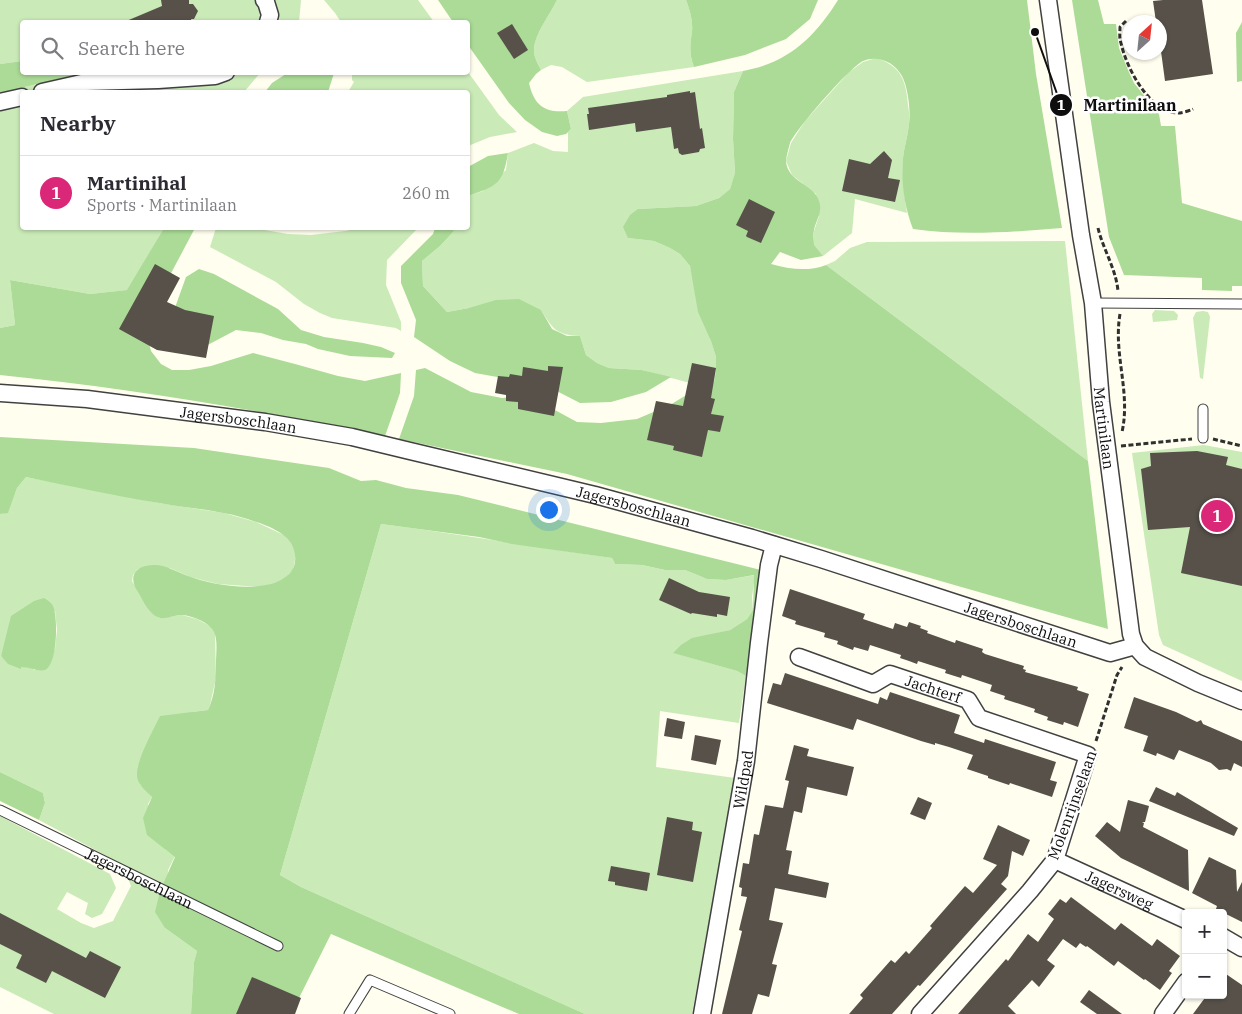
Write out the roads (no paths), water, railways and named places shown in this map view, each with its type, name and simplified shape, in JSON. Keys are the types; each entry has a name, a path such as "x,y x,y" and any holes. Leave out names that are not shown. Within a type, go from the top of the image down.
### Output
{"street":[{"path":"264,0 270,15 269,20"},
{"name":"Martinilaan","path":"1048,0 1081,235 1093,303 1101,402 1130,634 1135,646"},
{"path":"51,90 86,82 158,80 218,75"},
{"path":"0,102 20,97"},
{"name":"Jagersboschlaan","path":"0,393 87,399 265,422 352,437 595,495 774,544 1110,654 1135,646"},
{"name":"Wildpad","path":"702,1014 746,761 764,604 774,544"},
{"path":"1135,646 1144,657 1242,701"},
{"name":"Jachterf","path":"799,657 873,684 890,674 968,700 979,718 1088,755"},
{"name":"Molenrijnselaan","path":"920,1014 1030,891 1055,860 1088,755"},
{"name":"Jagersweg","path":"1055,860 1182,918"},
{"path":"1227,940 1242,948"},
{"path":"1163,1014 1182,988"}],"lane":[{"path":"1093,303 1242,304"},
{"path":"1203,408 1203,438"},
{"name":"Jagersboschlaan","path":"0,810 278,946"},
{"path":"349,1014 370,980 450,1014"}],"place":[{"name":"Martinilaan","path":"1035,32"},
{"name":"Martinihal","path":"1217,516"}]}
